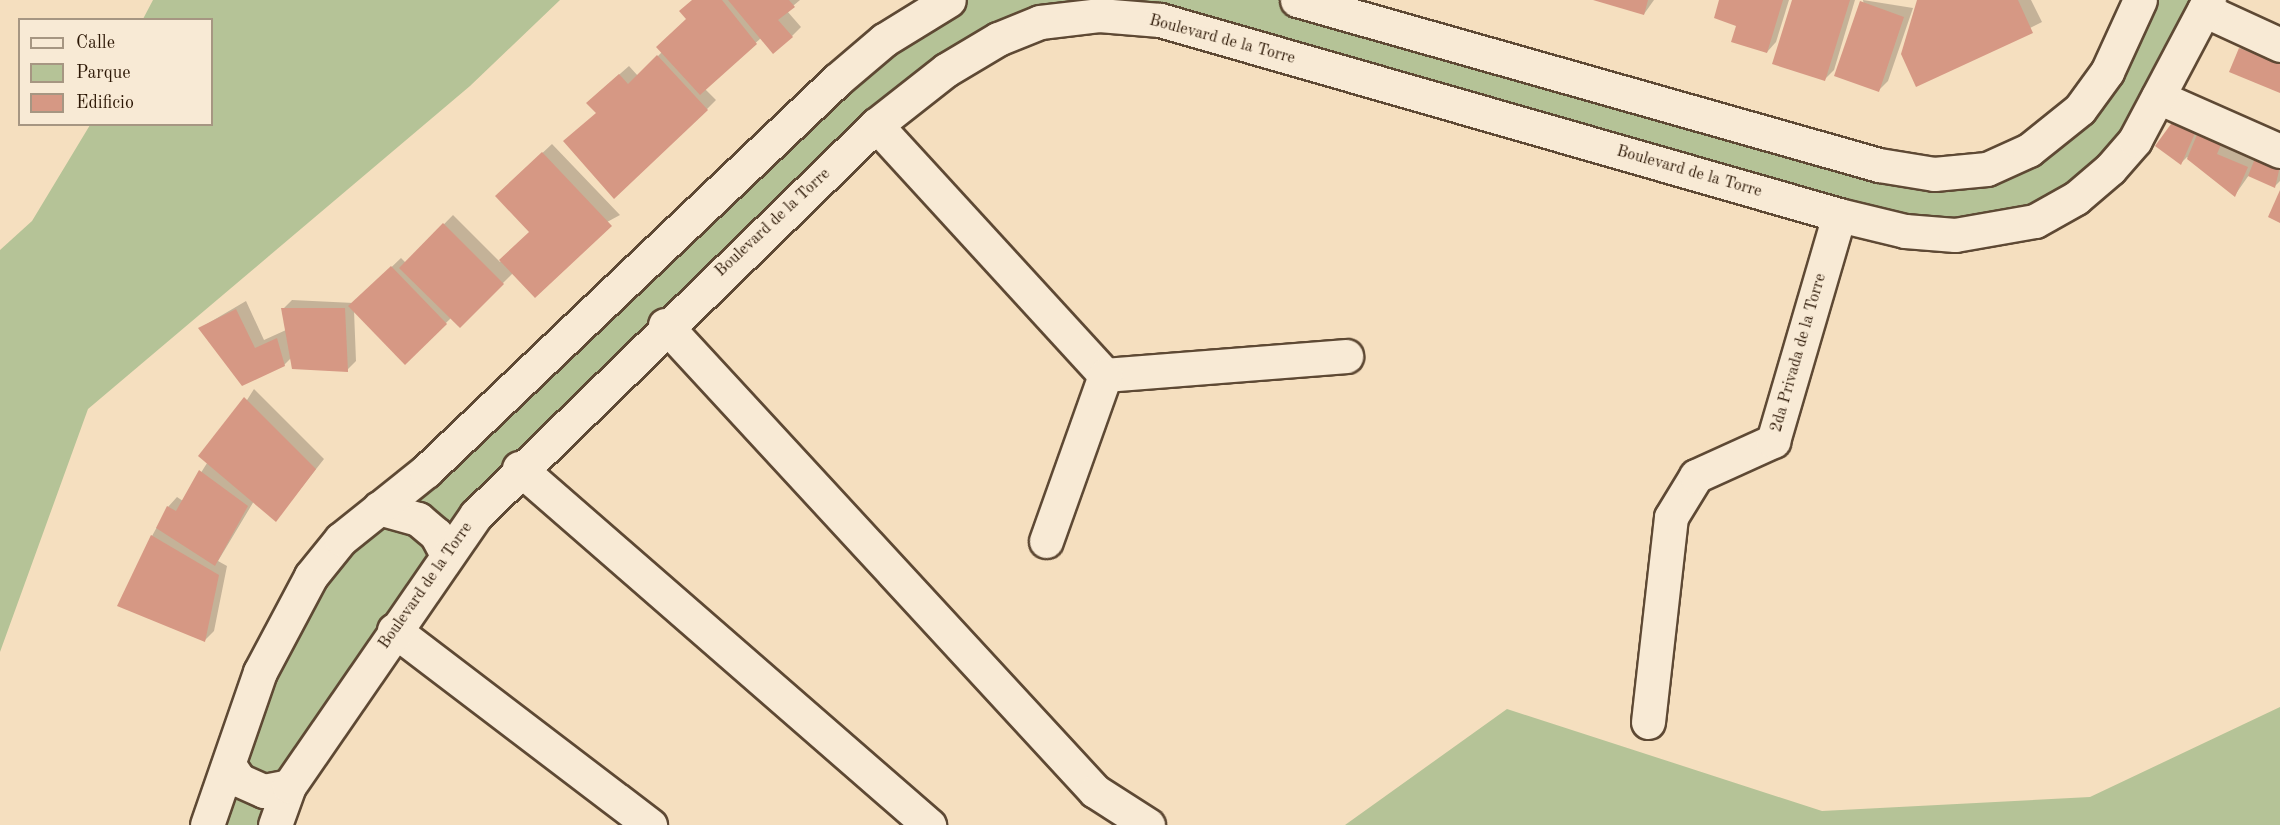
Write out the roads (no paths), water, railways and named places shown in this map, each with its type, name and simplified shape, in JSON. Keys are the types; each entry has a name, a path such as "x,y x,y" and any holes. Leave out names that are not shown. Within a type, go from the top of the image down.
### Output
{"street":[{"path":"207,825 260,672 311,576 341,539 426,471 837,80 884,40 949,0"},
{"path":"1297,0 1879,165 1934,174 1987,169 2029,150 2080,109 2107,72 2140,0"},
{"path":"2207,5 2280,45"},
{"name":"Boulevard de la Torre","path":"275,825 289,786 446,553 519,468 876,125 946,70 998,39 1040,22 1099,15 1160,20 1839,215 1905,231 1955,235 2036,221 2076,198 2110,169 2135,140 2207,5"},
{"path":"2158,97 2280,151"},
{"path":"876,125 1105,375"},
{"name":"2da Privada de la Torre","path":"1648,723 1671,517 1680,495 1696,476 1773,441 1839,215"},
{"path":"665,326 1095,791 1148,825"},
{"path":"1105,375 1346,356"},
{"path":"1046,541 1105,375"},
{"path":"519,468 929,825"},
{"path":"379,508 418,519 436,534 446,553"},
{"path":"394,630 650,825"},
{"path":"229,765 239,780 264,791 289,786"}]}
